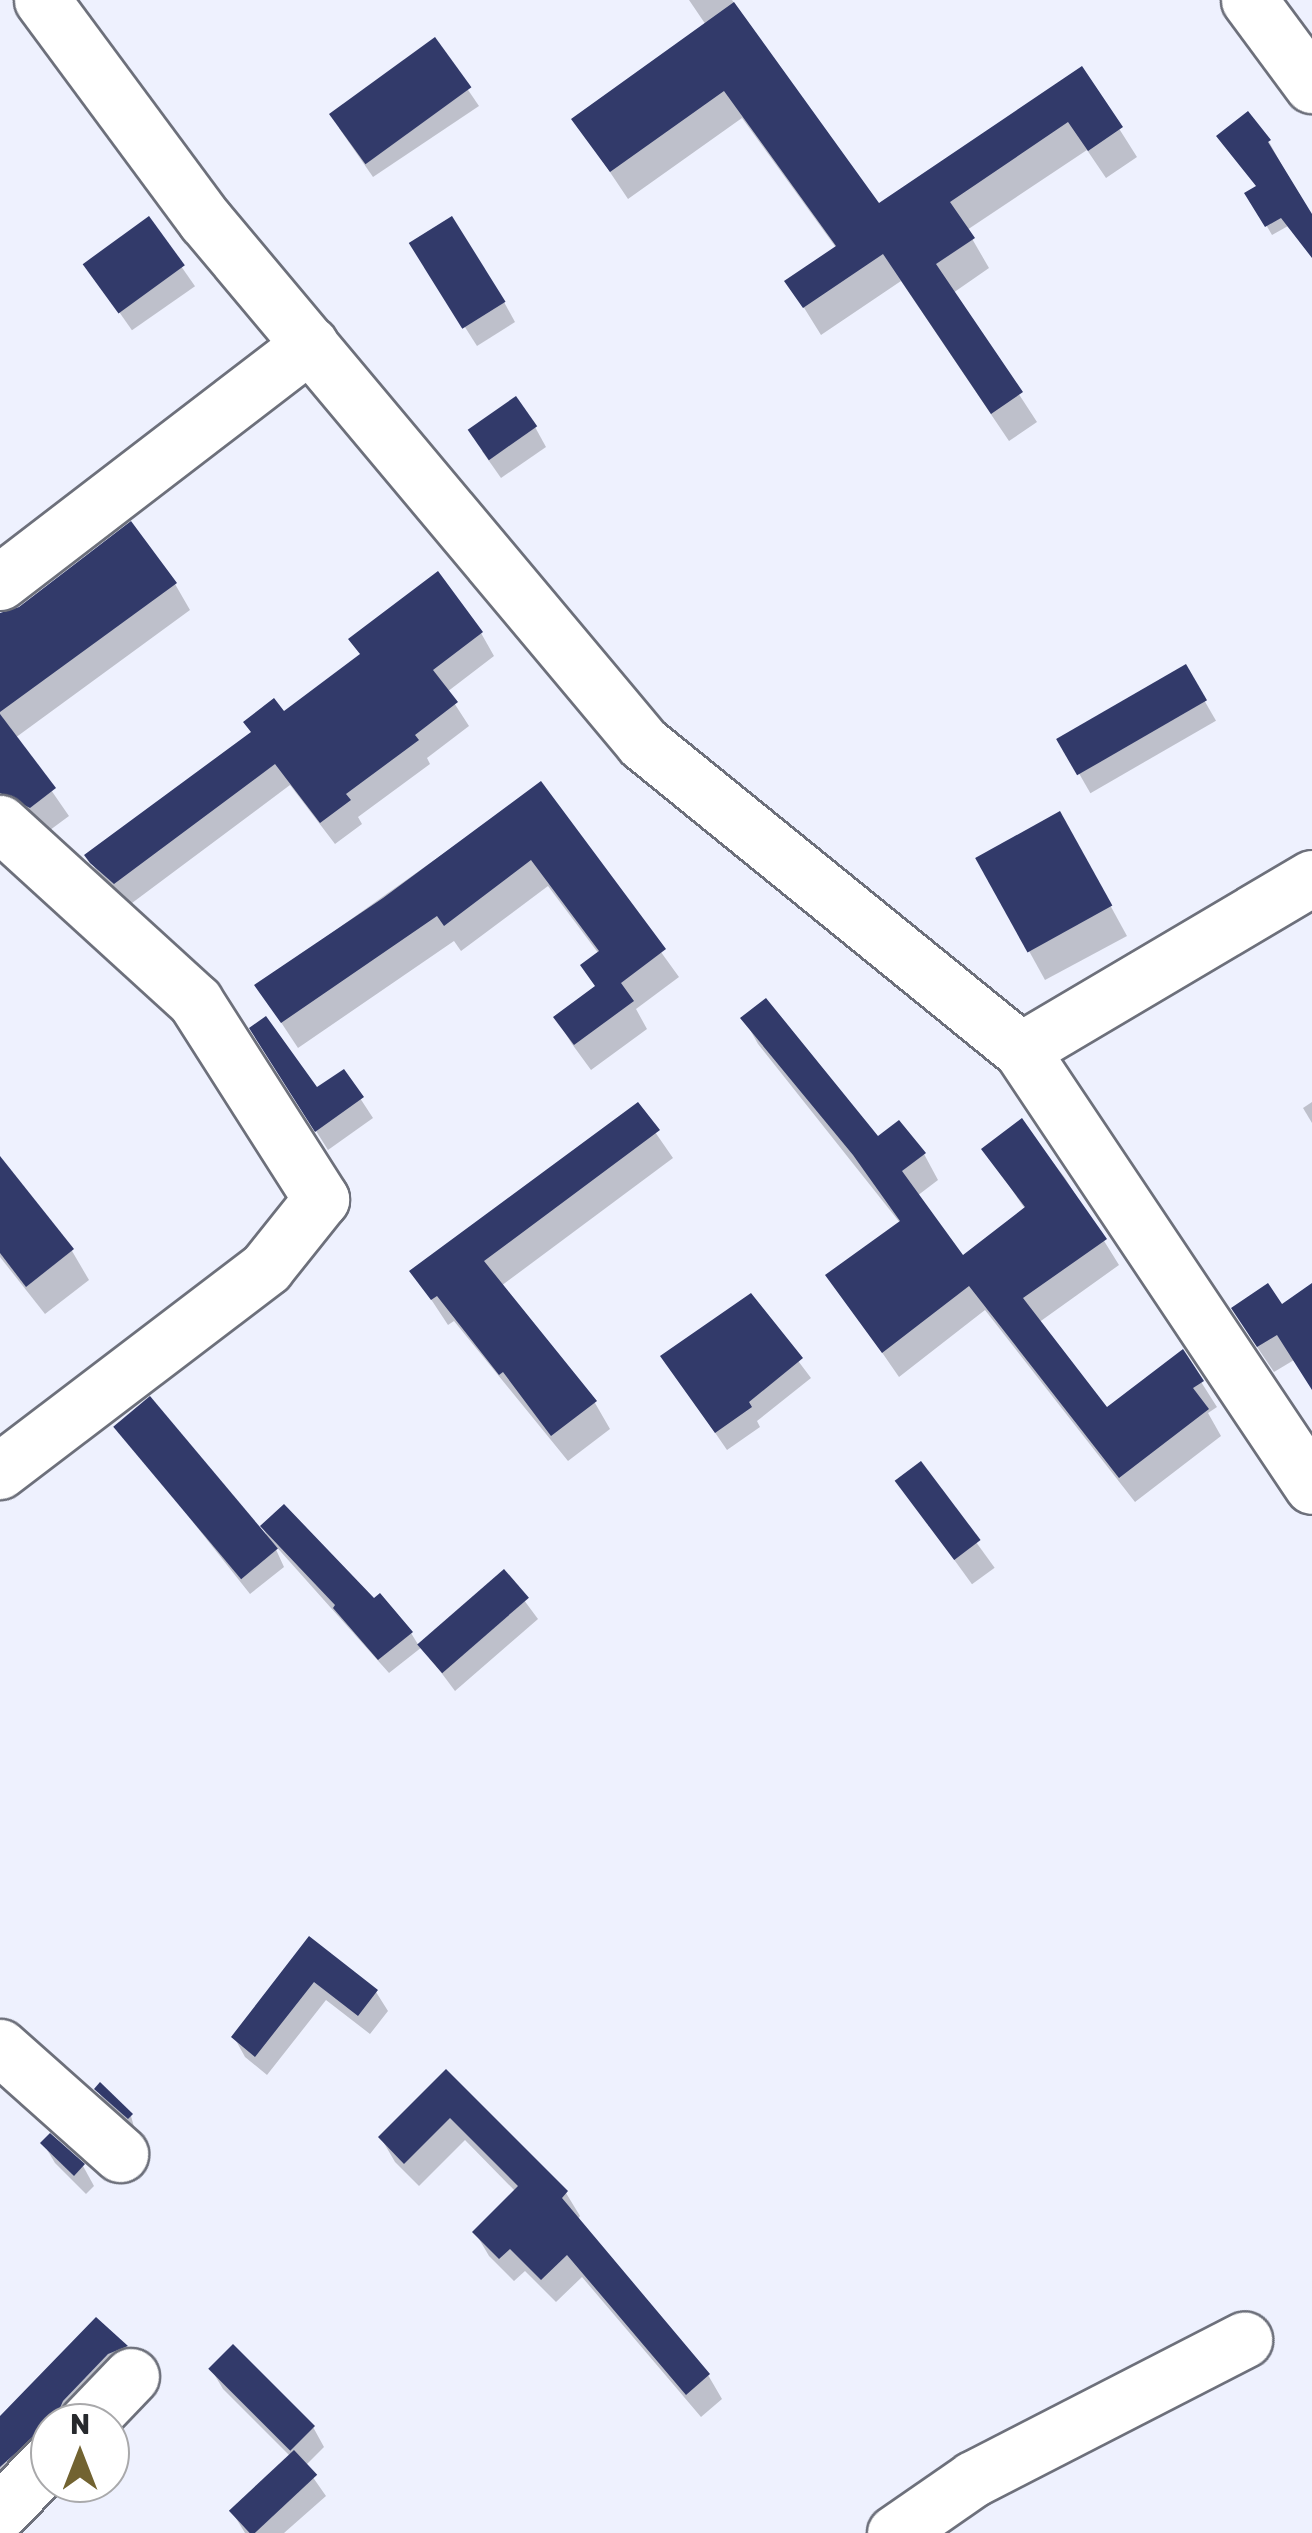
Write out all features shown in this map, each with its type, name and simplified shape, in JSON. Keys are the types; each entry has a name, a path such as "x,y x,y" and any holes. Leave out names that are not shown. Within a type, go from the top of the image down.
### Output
{"street":[{"path":"42,0 205,220 644,743 1021,1050 1312,1486"},
{"path":"1249,0 1312,85"},
{"path":"0,582 310,344"},
{"path":"0,822 195,1001 322,1199 266,1268 0,1471"},
{"path":"1021,1050 1312,878"},
{"path":"0,2047 120,2154"},
{"path":"894,2533 973,2479 1244,2340"},
{"path":"106,2403 132,2376"},
{"path":"0,2512 30,2481"}],"building":[{"path":"734,2 879,203 1082,66 1123,127 1088,151 1068,122 950,202 975,238 936,264 1023,392 991,414 883,254 803,308 784,281 836,246 724,91 610,172 571,119"},
{"path":"435,37 471,87 365,164 329,114"},
{"path":"1248,111 1271,140 1268,142 1312,214 1312,258 1281,218 1265,227 1244,193 1256,186 1216,136"},
{"path":"149,216 185,265 119,314 83,264"},
{"path":"452,216 506,302 462,329 409,243"},
{"path":"516,396 537,426 489,460 468,430"},
{"path":"131,521 177,583 0,712 0,613 19,607"},
{"path":"438,571 483,632 433,670 458,702 415,735 419,740 346,794 351,800 320,823 275,764 114,884 90,863 84,855 251,732 243,722 274,698 284,711 360,654 348,639"},
{"path":"1186,664 1207,700 1077,775 1056,739"},
{"path":"0,714 56,788 30,808 0,793"},
{"path":"541,781 666,949 621,983 634,1001 574,1045 553,1017 595,986 580,965 599,951 531,860 444,926 437,916 281,1023 254,985 383,898"},
{"path":"1060,811 1112,905 1028,952 975,858"},
{"path":"766,998 878,1136 899,1120 926,1153 902,1171 963,1255 1025,1207 981,1149 1022,1118 1107,1239 1023,1298 1107,1407 1183,1349 1204,1381 1193,1388 1209,1409 1119,1478 969,1286 882,1353 825,1275 900,1221 853,1155 740,1018"},
{"path":"266,1016 317,1087 344,1069 364,1097 315,1132 249,1028"},
{"path":"638,1102 660,1130 484,1261 597,1401 551,1436 503,1372 499,1375 437,1296 431,1300 409,1271"},
{"path":"0,1156 74,1249 26,1287 0,1253"},
{"path":"1268,1283 1282,1304 1312,1283 1312,1390 1277,1335 1257,1347 1231,1308"},
{"path":"751,1293 803,1358 749,1402 752,1407 715,1433 660,1356"},
{"path":"150,1396 278,1548 241,1579 113,1427"},
{"path":"921,1461 981,1540 954,1560 895,1481"},
{"path":"284,1504 374,1598 380,1593 413,1632 378,1660 333,1608 335,1605 260,1526"},
{"path":"504,1569 529,1598 442,1673 417,1644"},
{"path":"309,1936 378,1990 358,2016 314,1982 255,2057 231,2037"},
{"path":"446,2069 568,2191 562,2198 710,2374 686,2395 567,2255 541,2280 510,2249 499,2259 472,2232 518,2186 450,2118 404,2164 378,2137"},
{"path":"100,2082 133,2114 128,2119 94,2089"},
{"path":"50,2133 85,2164 74,2176 40,2143"},
{"path":"96,2317 128,2346 108,2354 62,2403 30,2403 30,2440 0,2467 0,2416"},
{"path":"233,2344 315,2426 290,2451 208,2369"},
{"path":"294,2450 317,2475 255,2533 250,2533 229,2511"}]}
